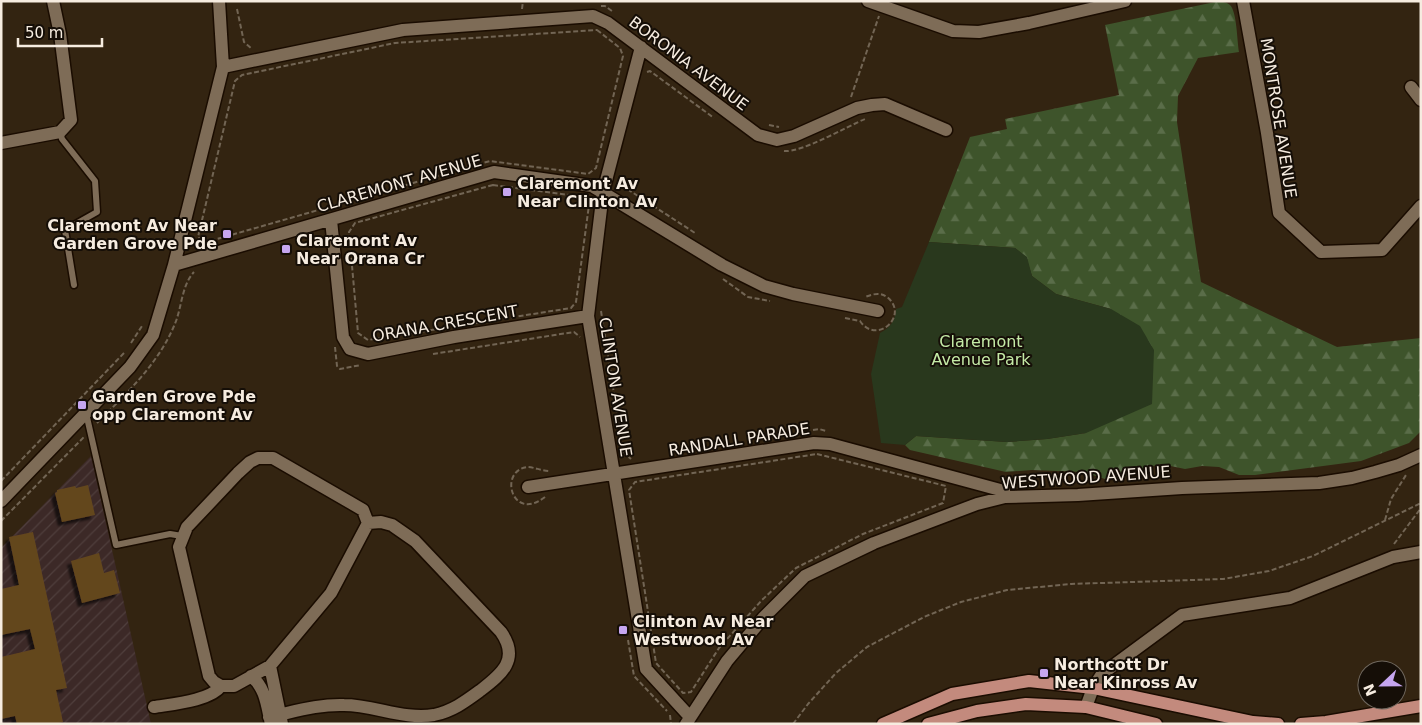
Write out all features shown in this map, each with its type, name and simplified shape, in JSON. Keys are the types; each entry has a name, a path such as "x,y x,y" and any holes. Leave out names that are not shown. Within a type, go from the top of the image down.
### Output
{"main road":[{"path":"883,724 952,694 1029,681 1093,688 1253,722 1278,724"},
{"path":"928,724 977,711 1026,704 1086,707 1156,724"},
{"path":"1301,724 1326,722 1421,706"}],"street":[{"path":"1,143 60,132 71,120 60,34 53,1"},
{"path":"1,501 130,367 153,335 174,265 223,67 219,1"},
{"path":"868,1 953,31 979,32 1030,23 1119,2"},
{"name":"MONTROSE AVENUE","path":"1243,1 1267,133 1279,213 1321,252 1382,250 1421,206"},
{"name":"BORONIA AVENUE","path":"223,67 403,30 593,16 608,23 758,135 777,140 794,136 857,108 885,104 946,130"},
{"name":"CLINTON AVENUE","path":"641,47 603,192 588,316 646,669 688,720"},
{"path":"1411,87 1421,100"},
{"name":"CLAREMONT AVENUE","path":"174,265 494,172 592,186 722,265 764,286 793,294 878,311"},
{"name":"ORANA CRESCENT","path":"331,220 343,337 350,349 368,354 454,337 588,316"},
{"name":"RANDALL PARADE","path":"528,487 814,443 830,444 980,484 1004,491 1005,497"},
{"name":"WESTWOOD AVENUE","path":"688,720 727,661 763,618 805,576 874,543 977,504 1005,497 1318,483 1352,478 1375,472 1399,465 1419,455"},
{"path":"258,458 273,458 363,510 368,523 331,592 270,666 234,686 221,686 214,682 209,676 179,547 187,526 238,473 250,462 258,458"},
{"path":"276,720 318,707 344,705 417,716 434,715 451,711 464,703 502,673 506,666 509,647 501,632 415,541 392,525 381,522 368,523"},
{"path":"1086,707 1093,688 1102,674 1182,614 1290,598 1393,557 1421,552"},
{"path":"270,666 276,720"},
{"path":"252,676 259,683 276,720"},
{"path":"154,707 208,696 217,691 221,686"}],"lane":[{"path":"60,132 62,139 95,181 97,212 65,230 74,285"},
{"path":"86,413 116,545 170,534 182,536"}],"path":[{"path":"522,11 523,1"},
{"path":"596,6 605,6 612,11"},
{"path":"851,98 883,7"},
{"path":"597,30 620,48 623,56 596,168 588,174 490,161 203,242 198,237 235,81 242,75 395,43 597,30"},
{"path":"643,74 650,71 721,123"},
{"path":"780,151 788,152 801,148 868,118"},
{"path":"768,124 786,128"},
{"path":"618,176 621,185 699,236"},
{"path":"493,184 584,197 588,204 576,302 571,308 368,340 358,333 349,232 356,223 493,184"},
{"path":"1,521 140,378 154,360 174,326 188,278 195,270"},
{"path":"717,276 748,296 778,303"},
{"path":"842,317 860,321 863,326 870,330 884,329 890,324 894,319 895,311 889,299 883,294 864,297"},
{"path":"600,303 623,453 631,459 638,458"},
{"path":"129,347 143,325"},
{"path":"429,355 574,332 582,338"},
{"path":"334,341 337,366 340,369 361,366"},
{"path":"1,481 125,352"},
{"path":"810,431 819,429 827,431"},
{"path":"818,454 946,486 943,503 934,507 863,534 789,573 719,648 691,692 683,693 656,663 629,490 635,482 818,454"},
{"path":"1384,521 1390,499 1419,455"},
{"path":"547,495 538,503 530,505 522,503 515,498 510,490 511,484 514,476 520,470 527,467 554,471"},
{"path":"794,724 808,704 836,673 867,647 924,617 961,602 1007,590 1072,584 1223,580 1260,573 1313,556 1420,503 1421,508 1392,548 1393,557"},
{"path":"627,632 634,676 670,715 671,724"}],"shaded area":[{"path":"91,456 151,724 1,724 1,548"}],"green space":[{"path":"1215,2 1227,3 1232,9 1239,52 1198,58 1178,96 1177,122 1201,282 1337,347 1421,338 1421,431 1409,443 1361,461 1255,475 1239,475 1219,467 1202,466 1185,469 1161,464 1145,468 1130,476 1105,479 1083,472 1032,470 1006,472 910,450 905,445 916,436 1007,442 1047,439 1086,433 1111,309 1056,294 1032,276 1026,257 1015,248 929,242 970,137 1007,129 1005,119 1119,95 1105,25"},
{"name":"Claremont Avenue Park","path":"929,242 1015,248 1027,257 1032,276 1056,294 1111,309 1140,326 1154,350 1152,404 1086,433 1047,439 1007,442 916,436 905,445 881,443 871,374 880,333 892,323 896,309 902,307"}],"building":[{"path":"88,485 95,515 62,522 55,493 57,490"},
{"path":"33,532 67,688 56,690 63,722 54,724 17,724 15,716 1,719 1,657 35,649 30,629 1,635 1,589 19,585 9,537"},
{"path":"99,553 104,573 114,570 120,593 82,603 71,561"}],"place":[{"name":"Claremont Av Near Clinton Av","path":"507,192"},
{"name":"Claremont Av Near Garden Grove Pde","path":"227,234"},
{"name":"Claremont Av Near Orana Cr","path":"286,249"},
{"name":"Garden Grove Pde opp Claremont Av","path":"82,405"},
{"name":"Clinton Av Near Westwood Av","path":"623,630"},
{"name":"Northcott Dr Near Kinross Av","path":"1044,673"}]}
